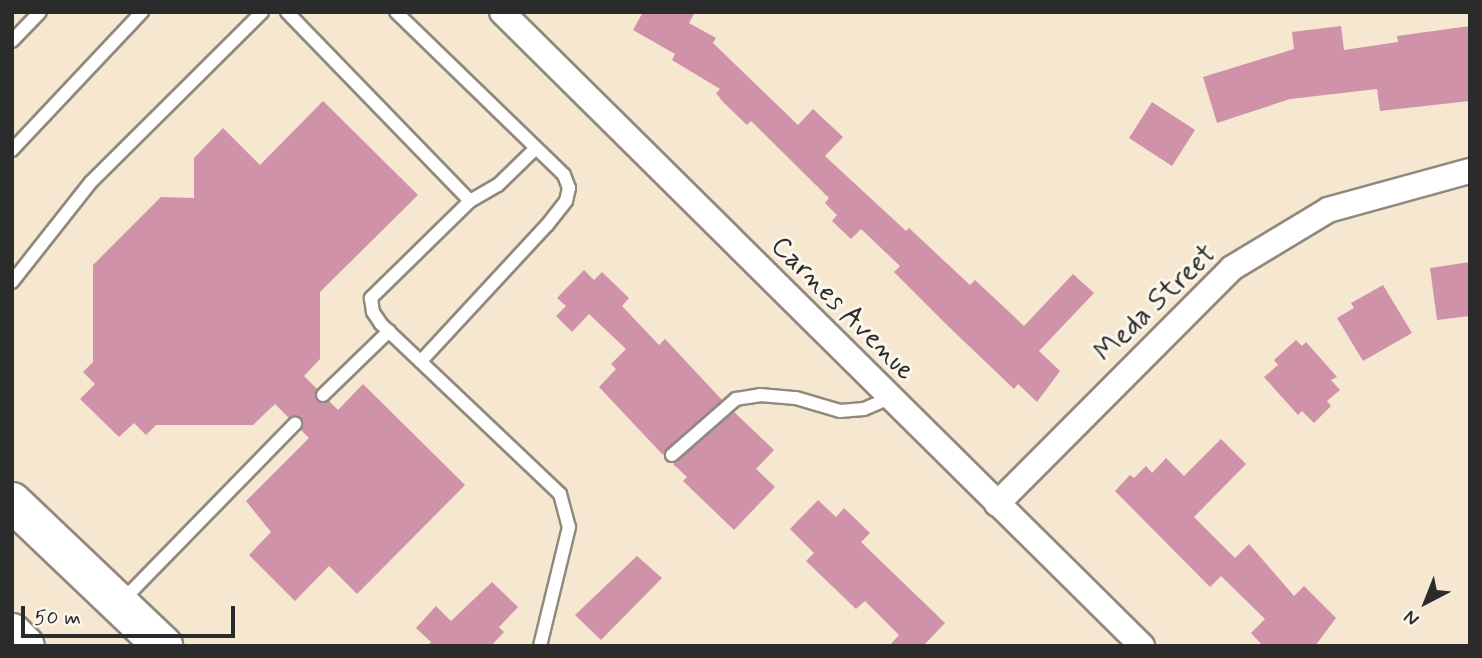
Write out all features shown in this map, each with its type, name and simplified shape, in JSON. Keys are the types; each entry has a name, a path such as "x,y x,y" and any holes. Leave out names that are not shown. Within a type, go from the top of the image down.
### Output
{"main road":[{"path":"12,502 163,646"},
{"path":"12,633 25,646"}],"street":[{"name":"Carnes Avenue","path":"502,12 1142,646"},
{"name":"Meda Street","path":"997,505 1231,268 1328,210 1470,171"}],"lane":[{"path":"12,41 40,12"},
{"path":"12,150 142,12"},
{"path":"12,282 91,182 262,12"},
{"path":"287,12 470,201"},
{"path":"396,12 564,175 569,188 566,201 422,360"},
{"path":"536,148 498,185 470,201 371,298 373,312 389,331 560,494 567,510 569,527 540,646"},
{"path":"323,395 389,331"},
{"path":"672,455 736,399 760,395 796,398 840,411 890,398"},
{"path":"119,604 295,424"}],"building":[{"path":"643,12 695,12 689,23 716,38 713,43 798,125 813,109 843,137 825,156 906,231 909,228 970,285 975,280 1024,326 1073,274 1094,293 1039,351 1060,371 1037,402 1018,384 1014,389 948,326 894,272 900,266 861,229 851,239 832,221 837,215 825,203 829,198 751,121 747,125 723,102 716,93 720,89 672,60 675,54 633,30"},
{"path":"1341,26 1344,50 1398,42 1397,36 1470,26 1470,101 1380,111 1377,89 1290,99 1217,123 1203,77 1294,49 1292,32"},
{"path":"323,101 418,195 320,292 320,359 304,376 317,389 317,402 329,401 338,410 363,384 465,485 357,594 329,566 295,601 249,555 271,532 246,501 309,438 301,430 301,417 289,418 275,404 253,425 156,425 146,435 134,423 119,437 80,399 95,384 83,372 93,362 93,265 161,197 194,198 194,158 223,128 260,165"},
{"path":"1152,102 1195,130 1172,166 1129,138"},
{"path":"1470,262 1470,316 1437,320 1430,268"},
{"path":"584,270 594,280 602,272 629,298 622,306 659,345 665,339 722,400 663,455 599,387 616,369 611,364 626,349 589,314 572,332 556,316 566,306 557,298"},
{"path":"1383,285 1412,333 1363,361 1337,318 1354,308 1351,303"},
{"path":"1296,340 1302,346 1306,342 1337,377 1331,380 1340,390 1327,401 1331,406 1314,423 1302,411 1298,415 1264,377 1278,365 1274,360"},
{"path":"734,412 774,450 756,469 775,487 734,530 683,481 687,477 673,464"},
{"path":"1221,439 1246,464 1194,517 1235,558 1249,544 1294,596 1304,586 1336,618 1315,646 1263,646 1251,633 1265,619 1221,576 1210,587 1115,491 1130,475 1134,478 1146,466 1152,473 1166,458 1184,476"},
{"path":"818,500 836,517 844,508 870,533 861,542 945,623 923,646 889,646 899,635 865,601 856,609 806,561 814,553 790,529"},
{"path":"637,556 662,578 601,640 575,615"},
{"path":"492,582 518,607 499,627 504,632 491,646 427,646 431,642 416,628 436,606 451,621"}]}
